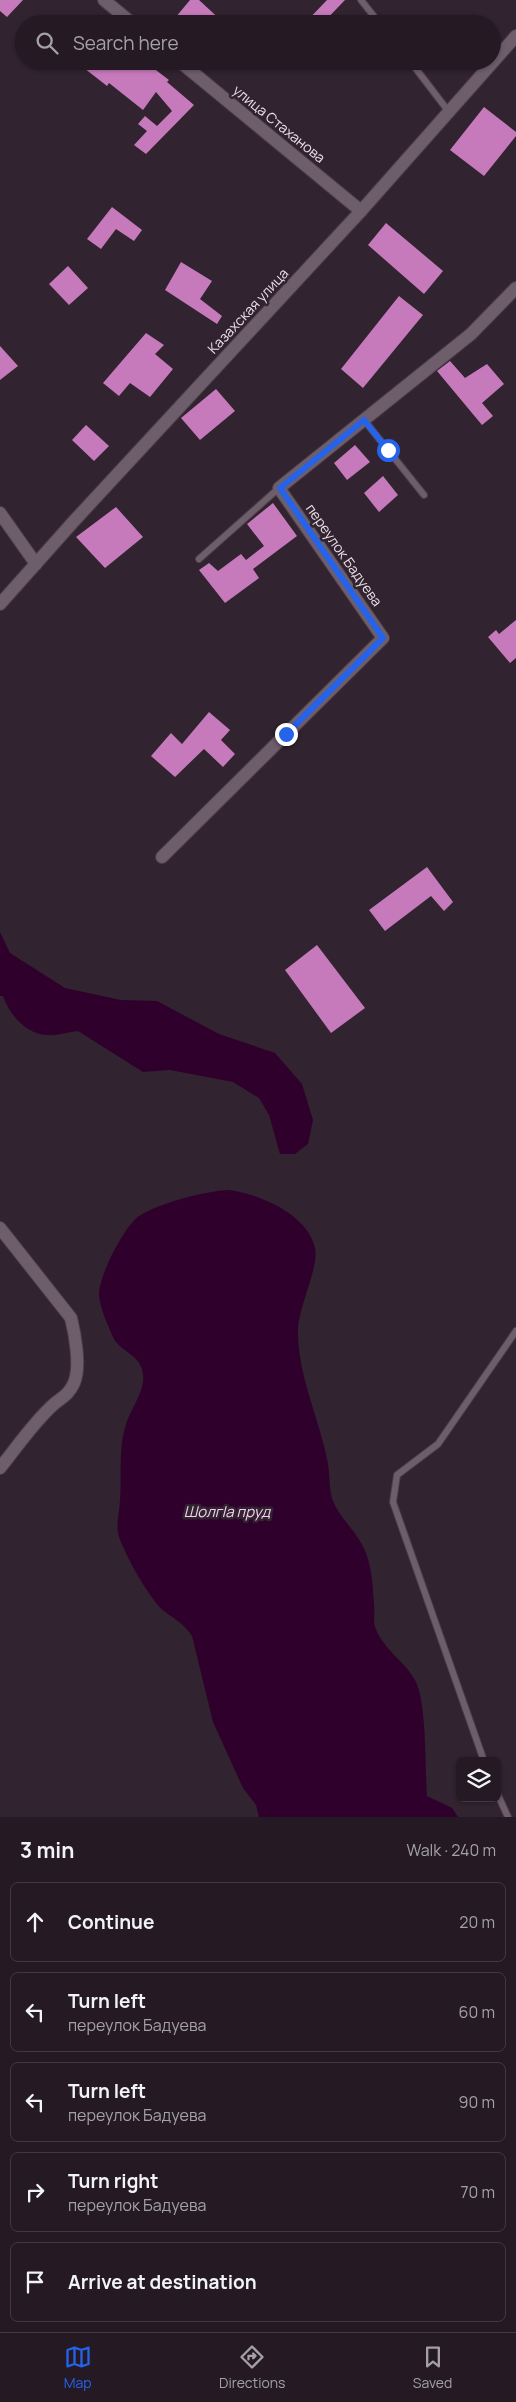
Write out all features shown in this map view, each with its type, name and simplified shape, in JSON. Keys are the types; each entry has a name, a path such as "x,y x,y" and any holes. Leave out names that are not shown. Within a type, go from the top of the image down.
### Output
{"street":[{"path":"104,0 122,15"},
{"name":"Казахская улица","path":"501,53 516,36"},
{"name":"улица Стаханова","path":"189,70 361,211"},
{"name":"Казахская улица","path":"0,604 361,211 486,70"},
{"path":"280,488 471,334 516,288"},
{"name":"переулок Бадуева","path":"162,857 383,638 280,488"},
{"path":"0,513 36,564"},
{"path":"0,1228 71,1318 76,1336 77,1361 75,1381 66,1397 54,1404 0,1468"}],"lane":[{"path":"362,0 373,15"},
{"path":"417,70 449,112"},
{"path":"364,420 424,494"},
{"path":"199,559 280,488"},
{"path":"483,1757 393,1502 397,1475 438,1444 516,1332"},
{"path":"501,1802 508,1817"}],"water":[{"path":"0,932 10,953 65,988 121,1000 157,1001 219,1034 275,1053 302,1084 313,1120 308,1144 295,1154 280,1154 269,1115 259,1098 233,1082 170,1070 143,1072 78,1031 47,1035 40,1034 26,1027 14,1016 3,996 0,996"},
{"name":"ШолгIа пруд","path":"229,1190 254,1196 281,1208 303,1225 311,1236 315,1248 314,1266 299,1319 299,1346 305,1380 328,1464 332,1498 339,1512 364,1548 367,1556 372,1580 374,1621 379,1636 411,1673 419,1690 424,1719 427,1796 452,1808 458,1817 259,1817 256,1805 243,1788 213,1722 192,1636 183,1625 160,1607 151,1596 135,1571 119,1537 122,1443 126,1424 142,1387 143,1372 137,1360 116,1342 108,1326 99,1295 103,1277 119,1241 139,1216 183,1198"}],"building":[{"path":"0,0 23,0 7,17 0,11"},
{"path":"190,0 199,0 215,15 178,15"},
{"path":"327,0 345,0 331,15 313,15"},
{"path":"87,70 156,70 169,80 167,82 194,105 146,154 134,145 147,131 138,124 145,116 157,126 172,111 156,92 143,110 109,83 107,86"},
{"path":"484,107 516,132 516,136 484,176 450,150"},
{"path":"112,207 142,230 134,241 116,229 101,249 87,239"},
{"path":"386,223 443,271 424,294 368,245"},
{"path":"181,262 212,281 200,299 222,316 217,324 165,290"},
{"path":"68,266 88,288 69,305 49,284"},
{"path":"399,296 423,315 363,388 341,369"},
{"path":"146,333 164,345 155,354 173,369 150,397 130,383 119,396 103,383"},
{"path":"0,346 18,366 0,380"},
{"path":"450,361 465,378 487,364 504,384 482,403 493,416 482,425 437,371"},
{"path":"216,389 235,411 200,440 181,418"},
{"path":"86,425 109,446 94,461 72,440"},
{"path":"355,445 370,462 347,480 334,463"},
{"path":"383,476 398,495 379,512 364,493"},
{"path":"273,503 297,536 253,569 259,578 225,603 199,570 209,563 218,571 241,554 246,560 264,546 247,524"},
{"path":"116,507 143,537 105,568 76,537"},
{"path":"516,620 516,658 510,663 488,637 496,630 499,634"},
{"path":"209,712 230,730 221,740 235,754 223,767 204,749 175,777 151,756 171,733 182,744"},
{"path":"427,867 453,902 444,911 431,896 385,931 369,910"},
{"path":"317,945 365,1008 331,1033 285,970"}],"route":[{"path":"286,734 383,638 280,488 364,420 388,450"}]}
